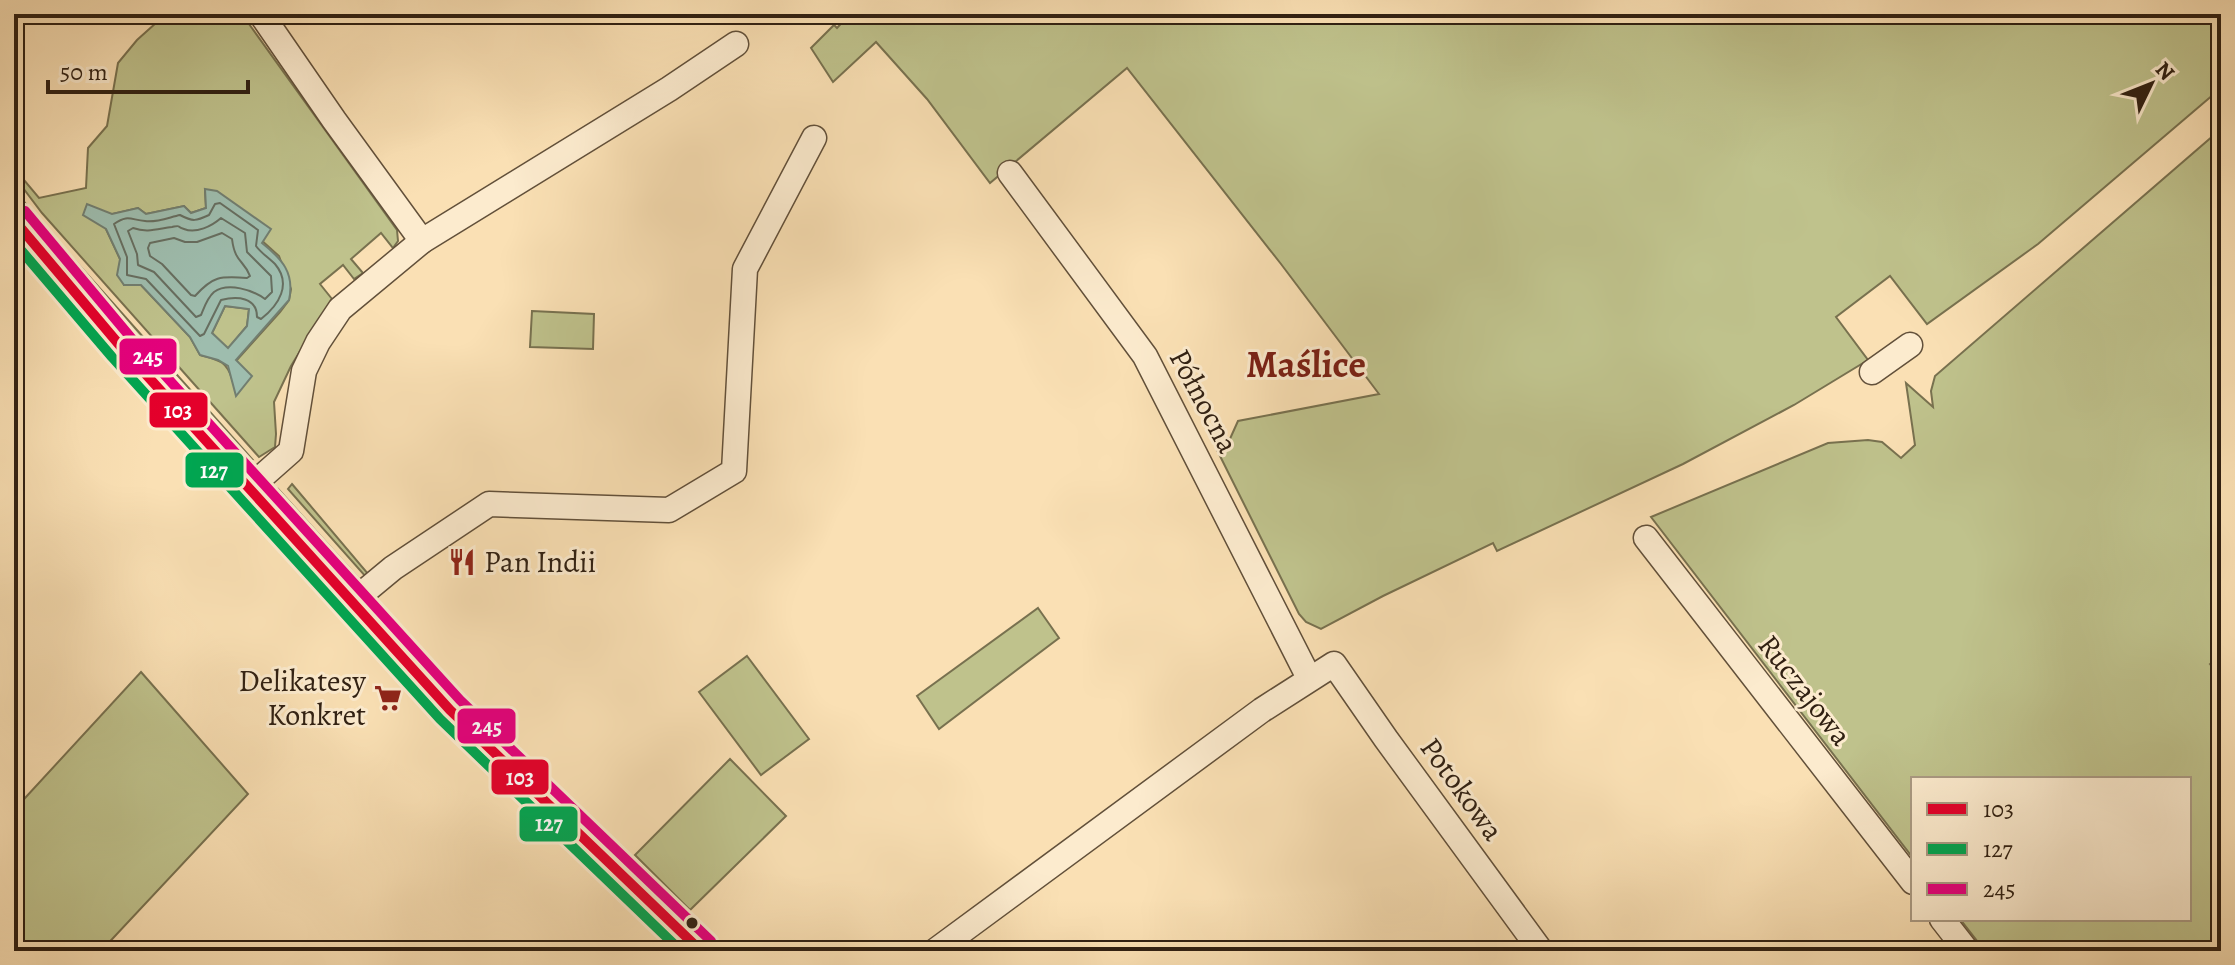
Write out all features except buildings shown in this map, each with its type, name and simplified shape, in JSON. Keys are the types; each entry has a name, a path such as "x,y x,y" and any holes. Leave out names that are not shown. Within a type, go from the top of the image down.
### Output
{"street":[{"path":"261,14 422,241"},
{"path":"248,489 291,451 304,371 318,342 340,309 422,241 669,89 736,44"},
{"path":"352,602 393,568 489,504 669,510 734,471 745,269 814,138"},
{"name":"Północna","path":"1010,173 1145,356 1309,678"},
{"path":"14,220 76,296 248,489 462,721 701,951"},
{"path":"1872,372 1910,345"},
{"name":"Ruczajowa","path":"1646,538 1911,879"},
{"name":"Potokowa","path":"1309,678 1334,664 1541,951"},
{"path":"935,951 1309,678"},
{"path":"1944,921 1967,951"}],"green space":[{"path":"166,14 226,14 249,24 397,230 398,241 393,248 381,233 351,259 363,273 354,279 343,265 320,284 332,299 291,366 274,402 275,447 259,457 42,213 14,176 14,168 39,198 86,188 88,148 107,126 118,63 137,40","holes":["205,190 279,256 291,289 289,300 236,361 232,379 220,362 200,355 190,337 141,285 124,285 120,259 106,229 112,214 138,208 146,214 184,206 191,213 206,208"]},
{"path":"850,14 2221,14 2221,88 2038,244 1927,324 1890,276 1836,317 1868,360 1794,405 1683,464 1497,551 1493,543 1321,629 1306,622 1299,614 1217,450 1229,441 1238,421 1379,394 1281,264 1127,68 990,183 927,99 876,42 833,82 811,48"},
{"path":"2221,129 2221,654 2210,664 2221,677 2221,951 1985,951 1962,921 2191,921 2191,777 1911,777 1911,855 1651,517 1828,443 1882,442 1901,458 1915,445 1906,383 1933,407 1931,391 1935,376"},
{"path":"14,189 252,459 242,458 77,275 14,201"},
{"path":"225,306 249,309 247,326 228,349 212,333"},
{"path":"532,311 594,314 593,349 530,347"},
{"path":"292,484 369,575 366,577 288,489"},
{"path":"279,490 361,581 351,582 281,504"},
{"path":"1038,608 1059,638 939,729 917,696"},
{"path":"747,656 809,739 761,775 699,692"},
{"path":"141,672 248,794 101,951 14,951 14,810"},
{"path":"730,759 786,816 690,910 635,855"}],"water":[{"path":"205,189 217,191 271,229 262,243 281,261 290,282 289,300 236,360 252,376 236,396 228,366 200,355 190,337 141,285 124,285 117,275 120,259 106,229 83,215 87,204 112,214 138,208 146,214 184,206 191,213 206,208","holes":["225,306 249,309 247,326 228,348 212,333"]}],"transit line":[{"name":"245","path":"25,211 132,339 460,700 711,941"},
{"name":"103","path":"14,220 122,348 450,710 701,951"},
{"name":"127","path":"14,242 112,357 440,719 681,951"}],"place":[{"name":"Pan Indii","path":"462,562"},
{"name":"Delikatesy Konkret","path":"388,698"}],"district":[{"name":"Maślice","path":"1306,364"}]}
